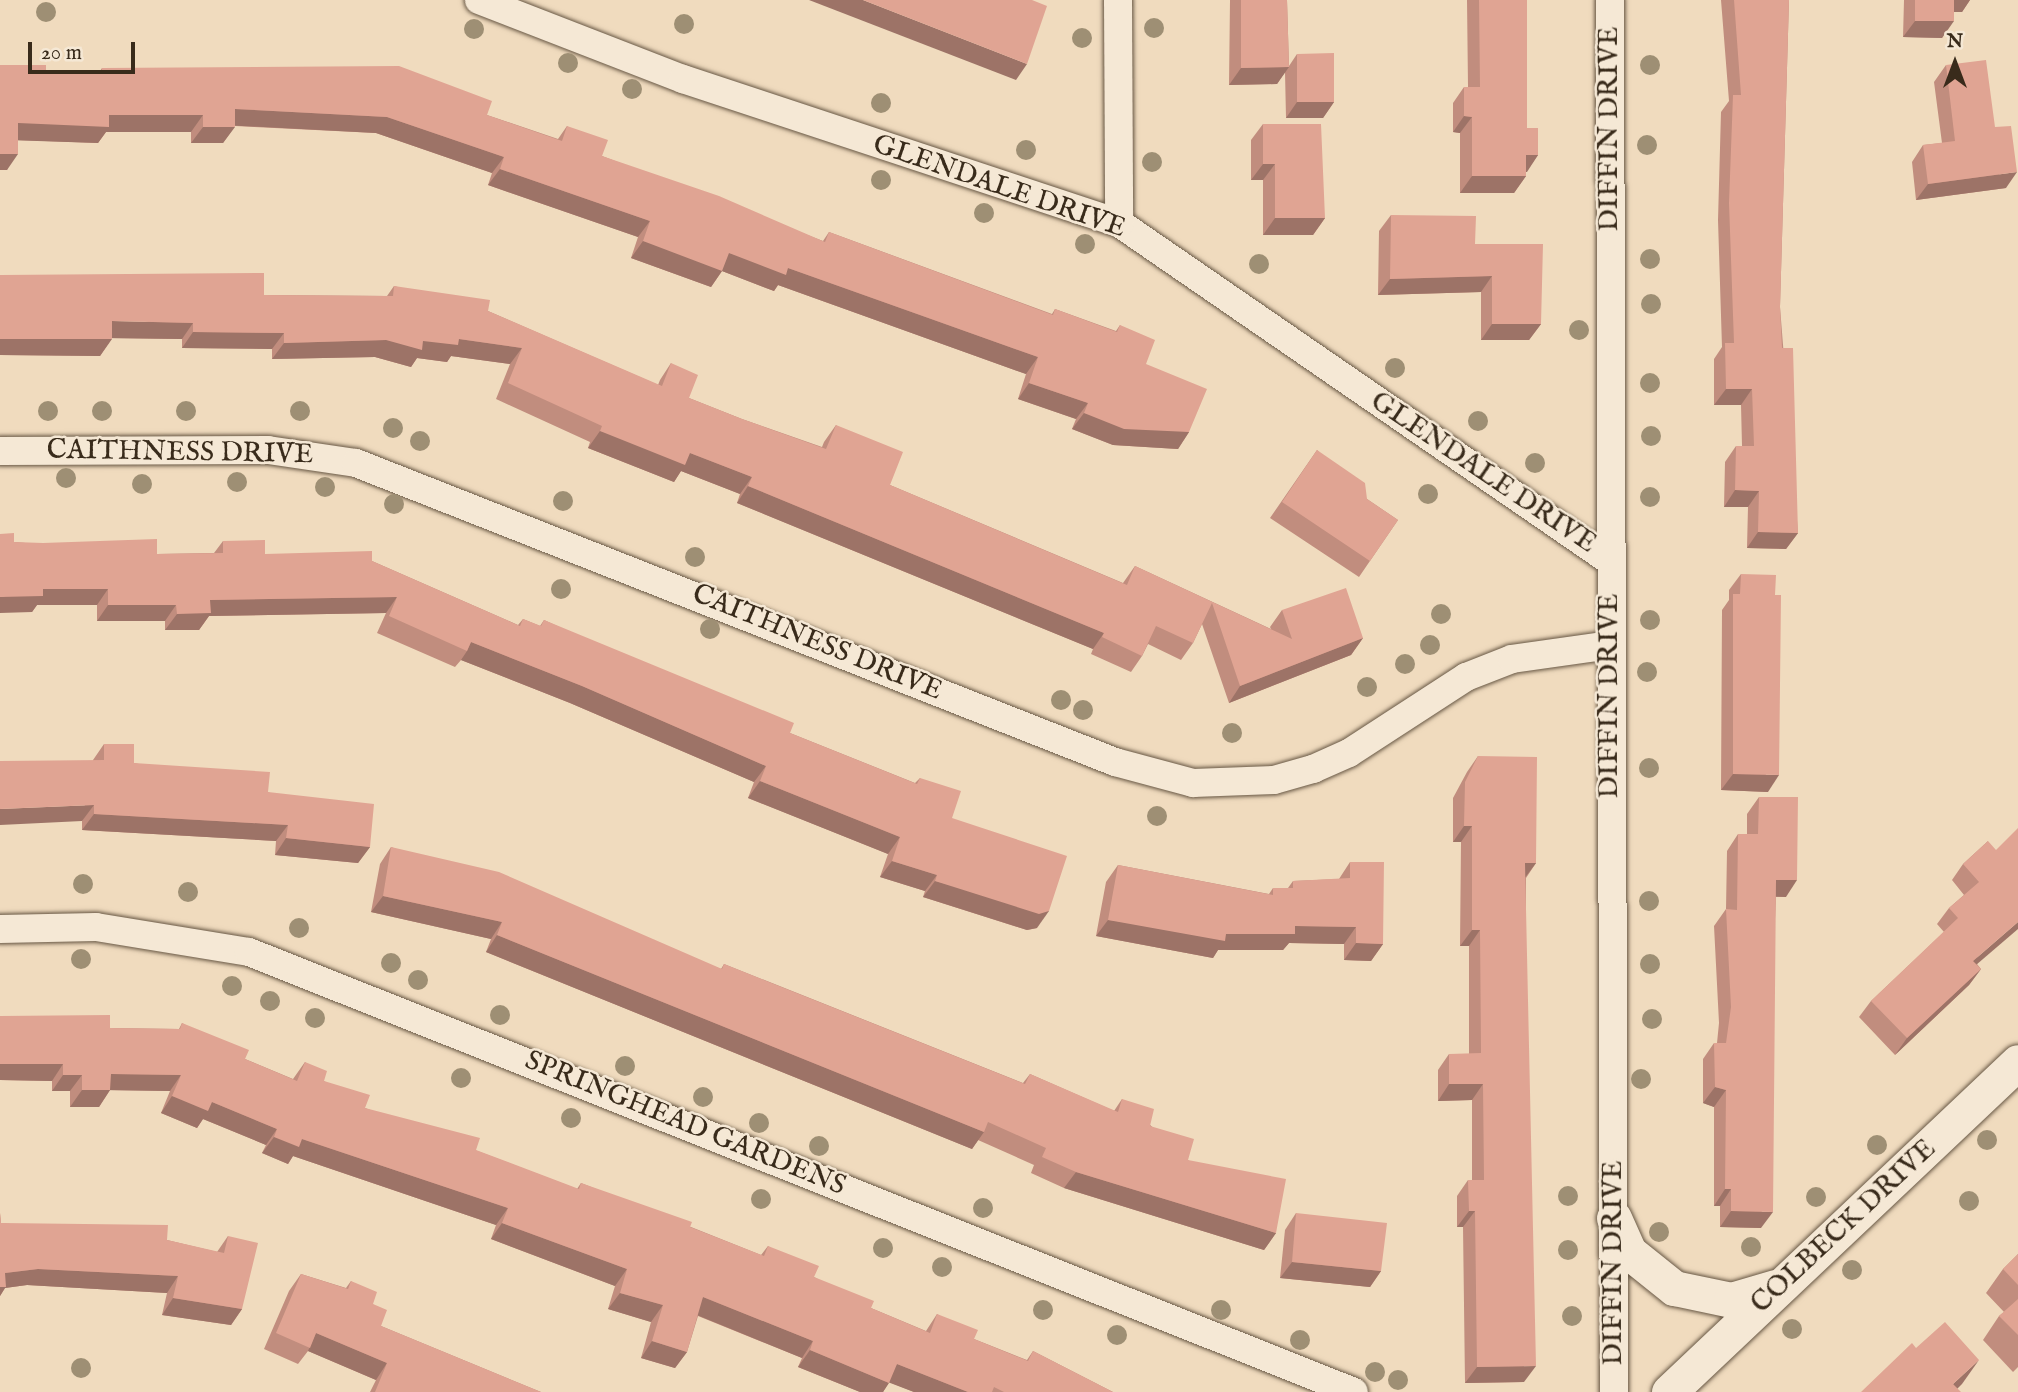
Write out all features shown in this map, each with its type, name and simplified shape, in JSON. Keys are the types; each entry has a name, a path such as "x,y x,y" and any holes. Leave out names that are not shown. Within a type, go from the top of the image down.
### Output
{"street":[{"name":"GLENDALE DRIVE","path":"479,0 508,4 683,79 1119,223 1610,561"},
{"path":"1118,0 1119,223"},
{"name":"DIFFIN DRIVE","path":"1610,0 1614,1392"},
{"name":"CAITHNESS DRIVE","path":"0,451 255,450 338,458 420,484 1115,762 1193,783 1273,780 1312,769 1349,753 1466,677 1536,654 1610,645"},
{"name":"SPRINGHEAD GARDENS","path":"0,929 96,927 249,952 1354,1392"},
{"name":"COLBECK DRIVE","path":"1669,1392 2018,1062"},
{"path":"1614,1218 1643,1267 1692,1296 1749,1297 1768,1292 1802,1266"}],"building":[{"path":"863,0 1032,0 1047,6 1027,64"},
{"path":"1241,0 1287,0 1289,67 1241,68"},
{"path":"1479,0 1527,0 1527,128 1538,128 1538,155 1526,155 1526,176 1472,176 1472,117 1464,116 1464,87 1480,87"},
{"path":"1734,0 1789,0 1780,307 1782,348 1793,348 1798,533 1758,532 1759,491 1735,490 1736,446 1754,446 1752,389 1726,389 1725,343 1734,343 1729,203 1733,95 1741,95"},
{"path":"1915,0 1954,0 1954,21 1915,21"},
{"path":"1334,53 1334,102 1297,102 1297,54"},
{"path":"1986,60 1995,127 2011,126 2017,172 1928,184 1923,145 1955,141 1946,65"},
{"path":"0,65 46,65 46,74 102,74 102,68 399,66 492,101 487,115 562,141 567,126 608,140 602,156 719,196 825,242 829,232 1053,315 1055,309 1117,332 1120,325 1155,340 1146,364 1207,389 1189,432 1124,429 1084,413 1088,403 1029,383 1038,357 788,268 786,275 729,253 722,271 643,241 650,221 500,169 504,157 387,117 235,109 235,127 203,127 203,115 109,115 109,127 18,123 18,154 0,154"},
{"path":"1263,124 1321,124 1325,218 1275,218 1275,164 1263,164"},
{"path":"1391,215 1476,216 1475,244 1543,244 1541,324 1492,324 1492,276 1390,279"},
{"path":"264,273 264,295 393,296 394,286 490,300 488,311 662,386 671,363 698,375 689,398 742,419 826,449 836,425 903,452 890,485 1127,585 1135,566 1292,639 1282,610 1346,588 1363,638 1240,686 1212,603 1193,643 1156,626 1142,656 1102,637 1104,633 748,486 752,477 690,453 685,465 600,431 602,426 508,383 522,348 459,339 458,345 423,341 422,350 386,340 284,343 284,333 193,332 193,323 112,321 112,339 0,339 0,275"},
{"path":"1317,450 1365,483 1367,499 1398,520 1370,561 1282,502"},
{"path":"14,533 14,542 157,539 157,554 223,553 223,541 265,540 265,554 372,551 372,561 520,626 523,619 541,626 544,620 794,723 790,733 917,784 920,778 961,791 952,818 1067,856 1049,911 1039,914 935,881 937,875 892,861 900,837 760,781 766,766 582,686 471,642 467,651 389,616 397,597 210,600 211,613 177,614 176,605 108,605 108,589 43,589 43,596 0,597 0,534"},
{"path":"1741,574 1776,575 1775,595 1781,595 1779,775 1733,774 1733,594 1740,594"},
{"path":"104,744 134,744 134,763 270,772 268,792 374,804 370,847 286,838 288,825 94,814 94,805 0,809 0,761 104,760"},
{"path":"1478,756 1537,757 1536,863 1525,863 1536,1366 1477,1367 1475,1211 1469,1211 1468,1180 1484,1180 1483,1084 1449,1084 1449,1054 1481,1053 1480,930 1472,930 1472,826 1464,826 1465,782"},
{"path":"1759,797 1798,797 1797,880 1776,880 1773,1212 1731,1211 1731,1189 1725,1189 1726,1090 1715,1087 1714,1043 1726,1043 1731,1007 1726,909 1737,910 1738,834 1758,834"},
{"path":"2018,828 2018,922 1973,961 1981,969 1907,1038 1871,1001 1958,918 1949,908 1979,882 1963,864 1988,841 1996,850"},
{"path":"391,847 499,872 722,969 724,964 1025,1084 1030,1074 1118,1112 1122,1099 1154,1109 1150,1126 1194,1139 1188,1160 1286,1179 1276,1233 1076,1172 1042,1157 1046,1148 988,1122 984,1132 497,935 502,922 383,896"},
{"path":"1350,862 1384,862 1383,944 1356,943 1356,927 1295,926 1295,934 1226,934 1225,941 1108,920 1118,865 1273,895 1273,888 1293,888 1293,881 1350,878"},
{"path":"110,1015 110,1028 180,1029 182,1023 249,1050 245,1059 297,1081 305,1062 327,1071 324,1081 370,1095 365,1108 480,1138 476,1150 579,1189 581,1183 692,1222 690,1227 764,1256 768,1246 819,1266 814,1277 874,1301 871,1308 930,1333 937,1314 978,1330 974,1339 1028,1361 1033,1351 1113,1392 1004,1392 994,1387 992,1392 968,1392 897,1364 889,1383 810,1350 813,1341 703,1297 687,1352 652,1341 663,1305 620,1293 627,1269 502,1223 508,1208 302,1139 299,1147 274,1137 277,1129 212,1102 208,1111 172,1096 181,1075 111,1074 110,1090 82,1090 82,1075 63,1075 63,1064 0,1064 0,1016"},
{"path":"0,1213 1,1223 168,1225 167,1240 224,1253 228,1236 258,1243 242,1309 173,1298 178,1276 38,1269 5,1273 6,1287 0,1287"},
{"path":"1296,1213 1387,1223 1381,1271 1292,1262"},
{"path":"2018,1254 2018,1285 2003,1269"},
{"path":"301,1274 348,1289 351,1281 377,1292 373,1304 387,1310 381,1326 541,1392 375,1392 387,1363 316,1333 310,1348 276,1333"},
{"path":"2018,1299 2018,1335 1999,1316"},
{"path":"1945,1322 1979,1360 1953,1384 1961,1392 1861,1392 1912,1343 1916,1348"}]}
